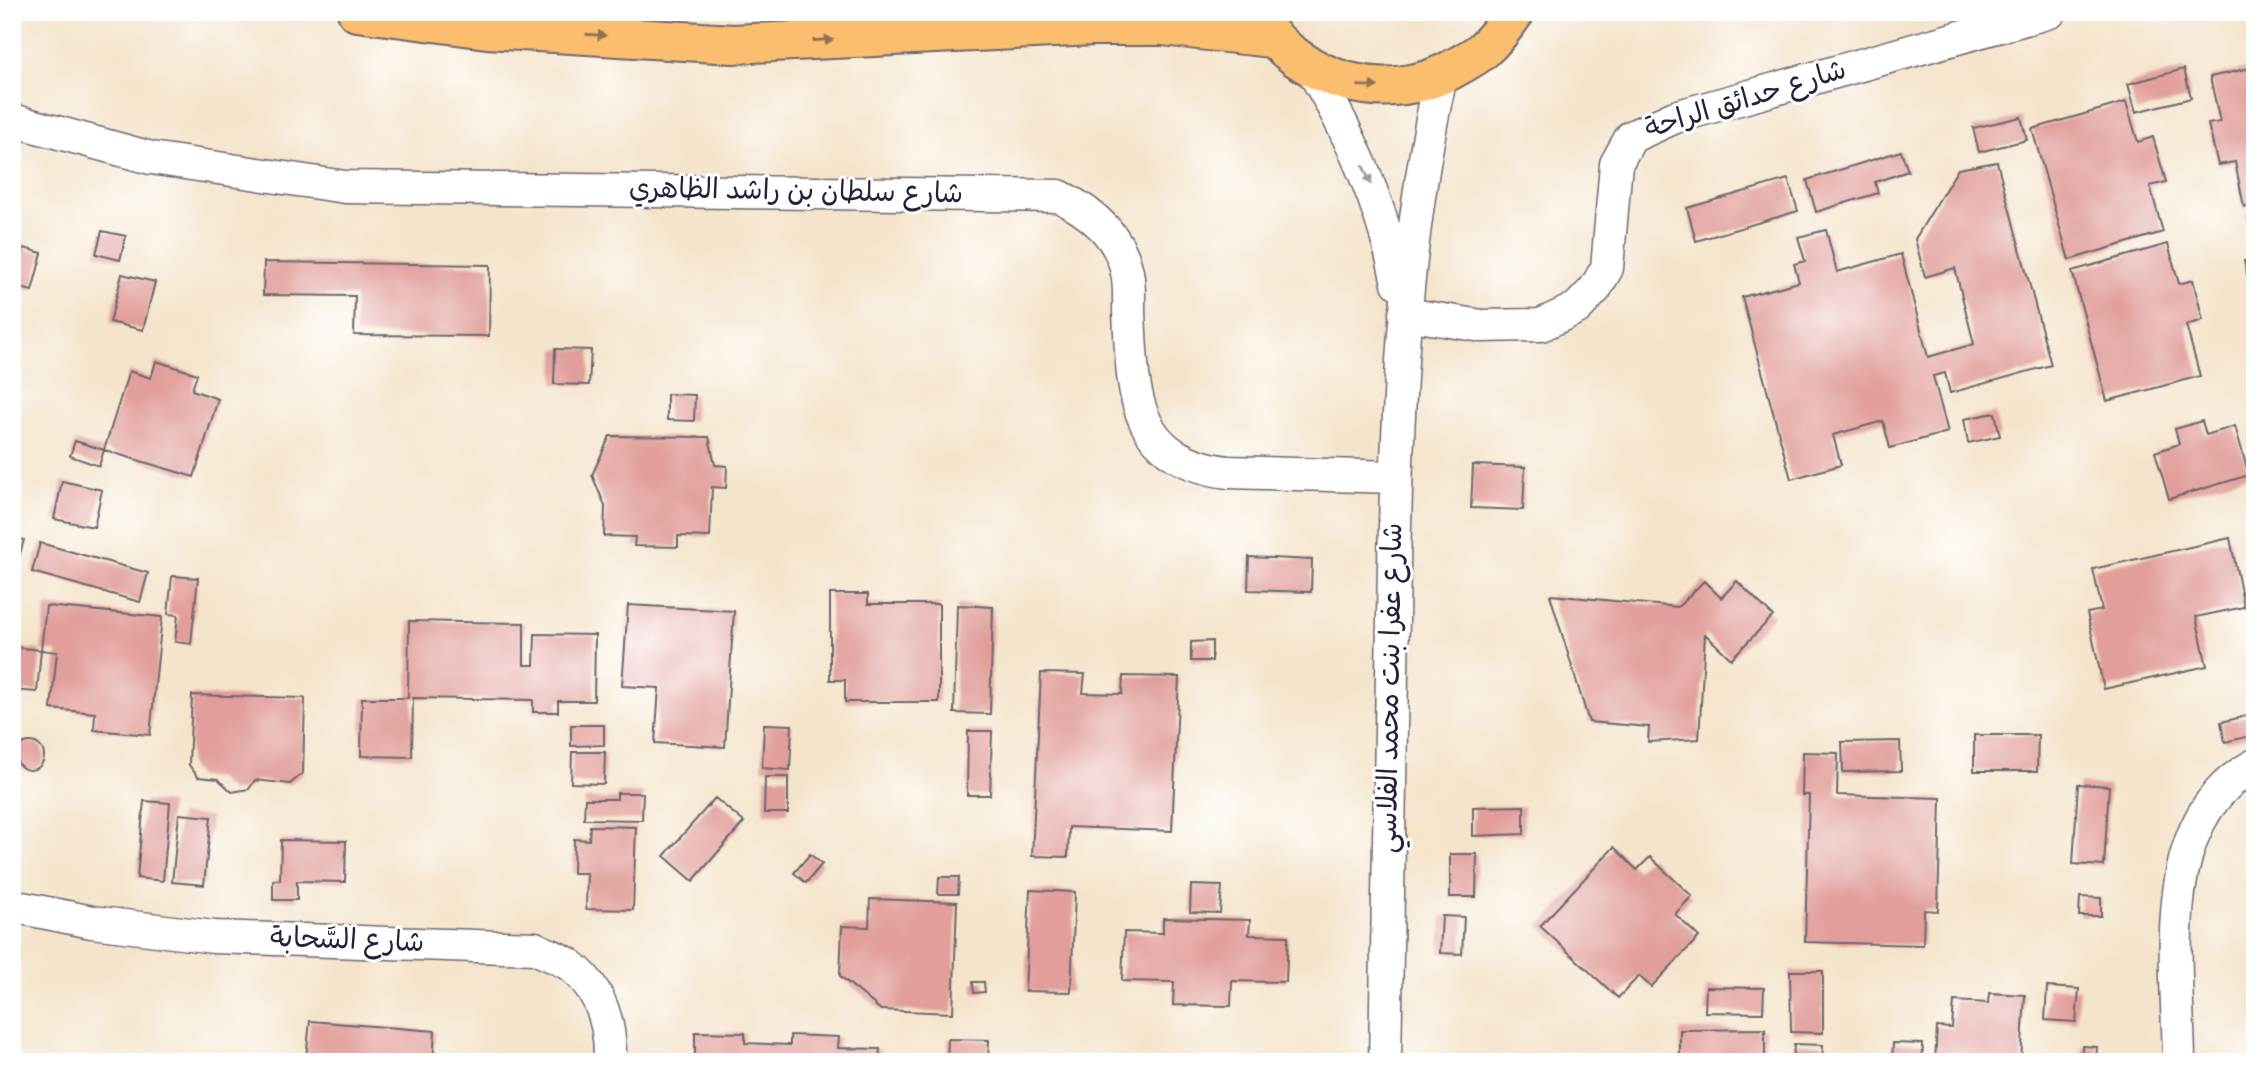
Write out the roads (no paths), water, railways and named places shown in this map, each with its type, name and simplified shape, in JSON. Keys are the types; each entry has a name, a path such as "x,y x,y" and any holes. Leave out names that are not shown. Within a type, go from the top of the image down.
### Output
{"main road":[{"path":"357,12 486,29 733,44 1094,26 1262,25 1313,71 1355,85 1399,87 1441,76 1483,51 1516,12"}],"street":[{"name":"شارع حدائق الراحة","path":"1405,314 1482,326 1541,325 1565,314 1577,308 1595,289 1608,268 1616,164 1630,137 1675,117 2050,12"},
{"name":"شارع عفرا بنت محمد الفلاسي","path":"1313,71 1346,127 1372,187 1391,250 1405,314"},
{"name":"شارع عفرا بنت محمد الفلاسي","path":"1385,1062 1395,477 1405,314 1418,195 1441,76"},
{"name":"شارع سلطان بن راشد الظاهري","path":"12,120 151,158 345,187 1059,196 1082,207 1101,224 1117,245 1127,268 1137,403 1150,432 1164,447 1193,465 1228,472 1395,477"},
{"path":"2179,1062 2179,886 2186,847 2199,818 2222,789 2255,765"},
{"name":"شارع السَّحابة","path":"12,906 92,922 214,937 535,948 570,965 602,1002 611,1035 610,1062"}]}
